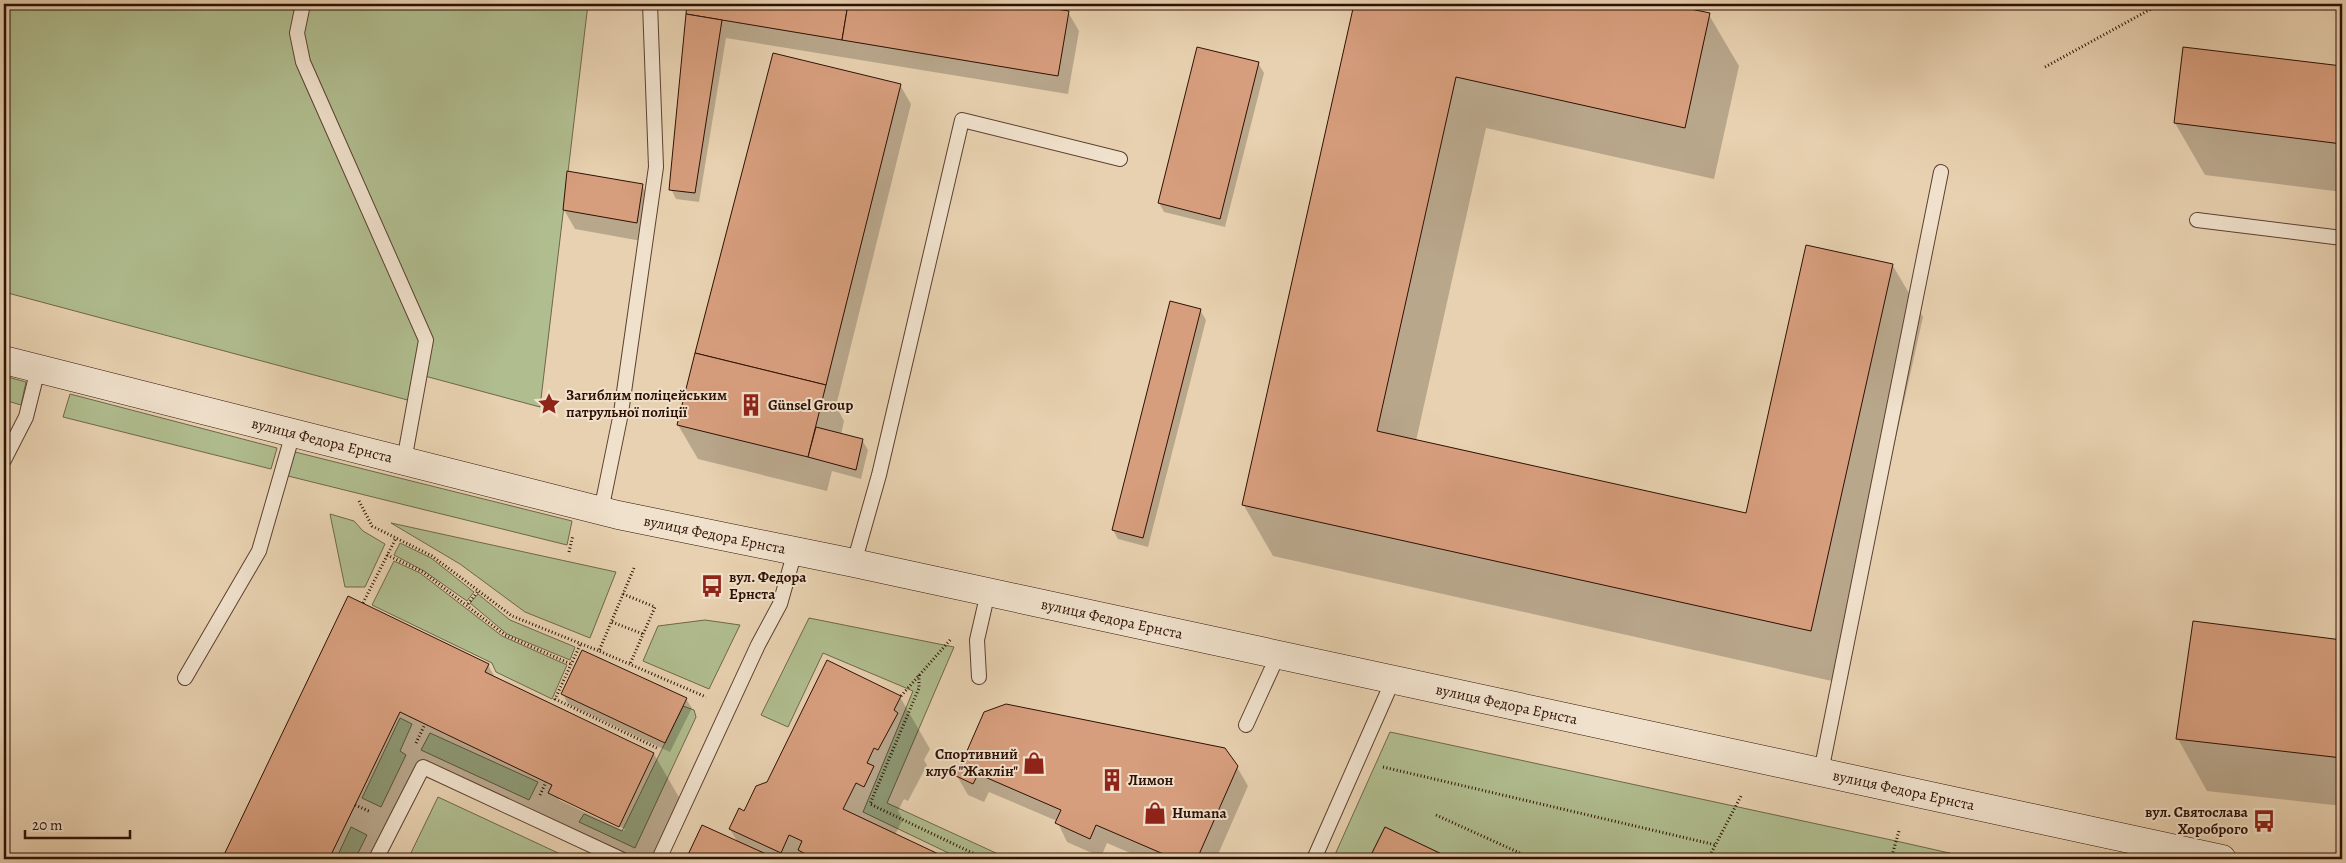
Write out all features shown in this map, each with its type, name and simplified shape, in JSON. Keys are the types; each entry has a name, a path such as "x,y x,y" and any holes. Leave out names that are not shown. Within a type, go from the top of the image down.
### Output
{"street":[{"name":"вулиця Федора Ернста","path":"4,360 601,511 854,563 1821,772 2175,854 2222,859"}],"lane":[{"path":"303,4 297,33 302,62 426,340 404,461"},
{"path":"601,511 621,413 656,167 650,4"},
{"path":"854,563 879,475 962,120 1120,159"},
{"path":"1821,772 1941,172"},
{"path":"2197,220 2342,238"},
{"path":"4,460 26,417 38,370"},
{"path":"185,678 259,551 293,433"},
{"path":"659,859 758,645 780,604 795,551"},
{"path":"980,677 977,640 988,592"},
{"path":"1246,725 1278,655"},
{"path":"1314,859 1393,680"},
{"path":"376,859 423,767 621,859"}],"path":[{"path":"2045,67 2160,4"},
{"path":"359,502 372,526 432,556 512,616 715,701"},
{"path":"363,604 396,538"},
{"path":"387,555 423,572 468,604 505,635 572,664"},
{"path":"599,651 634,568"},
{"path":"468,604 478,591"},
{"path":"623,594 655,607 630,664"},
{"path":"612,622 643,634"},
{"path":"901,696 954,635"},
{"path":"580,645 555,699 659,749"},
{"path":"919,675 919,688 870,804 985,859"},
{"path":"414,746 425,724"},
{"path":"1374,765 1716,845"},
{"path":"538,798 546,782"},
{"path":"1708,859 1741,796"},
{"path":"355,805 370,812"},
{"path":"1436,815 1533,859"},
{"path":"1891,859 1900,831"}],"green space":[{"path":"4,4 588,4 540,407 421,375 415,402 4,292"},
{"path":"4,376 26,382 21,405 4,400"},
{"path":"70,394 277,448 271,469 63,417"},
{"path":"295,452 572,521 567,545 288,476"},
{"path":"330,514 354,521 363,531 385,544 365,587 345,587"},
{"path":"391,523 616,572 590,638 525,612 460,564"},
{"path":"400,543 431,558 474,592 467,601 424,571 394,555"},
{"path":"394,561 420,573 502,636 567,665 552,699 496,672 492,663 372,605"},
{"path":"478,594 510,620 575,647 570,660 507,634 470,603"},
{"path":"809,618 954,647 887,803 1009,859 961,859 863,812 913,691 823,653 788,727 761,715"},
{"path":"705,620 740,625 709,689 643,661 658,626"},
{"path":"683,706 694,710 696,717 635,848 579,822 584,814 622,831"},
{"path":"400,718 412,724 400,751 406,755 381,807 362,798"},
{"path":"1390,732 1976,859 1452,859 1385,827 1369,859 1333,859"},
{"path":"430,733 538,782 529,800 421,750"},
{"path":"438,797 571,859 408,859"},
{"path":"351,827 367,835 355,859 336,859"}],"building":[{"path":"687,4 848,4 842,40 686,14"},
{"path":"848,4 1025,4 1069,11 1058,76 842,40"},
{"path":"1354,4 1667,4 1710,13 1685,128 1456,77 1377,431 1746,513 1806,245 1893,264 1811,631 1242,505"},
{"path":"686,14 722,20 695,193 669,190"},
{"path":"1197,47 1259,62 1220,219 1158,203"},
{"path":"2183,47 2342,66 2342,144 2174,123"},
{"path":"773,53 901,84 826,385 695,353"},
{"path":"567,171 643,184 637,223 563,210"},
{"path":"1170,301 1201,309 1143,538 1112,530"},
{"name":"Günsel Group","path":"695,353 826,385 808,457 677,425"},
{"path":"816,427 863,439 856,470 808,457"},
{"path":"348,596 489,664 485,672 654,753 619,827 548,793 552,785 400,712 329,859 222,859"},
{"path":"2193,621 2342,640 2342,758 2176,739"},
{"path":"582,650 687,698 665,743 561,694"},
{"path":"827,660 901,696 894,710 898,713 878,750 874,748 867,763 874,766 864,787 856,783 843,809 949,859 815,859 798,850 802,841 789,835 781,853 729,829 739,808 744,811 756,786 767,782"},
{"name":"Лимон","path":"1006,704 1225,748 1238,766 1197,859 1175,859 1096,825 1090,839 1055,823 1061,810 978,774 973,784 956,776 984,712"},
{"path":"702,825 777,859 686,859"},
{"path":"1385,827 1452,859 1369,859"}],"place":[{"name":"Загиблим поліцейським патрульної поліції","path":"549,404"},
{"name":"Günsel Group","path":"751,405"},
{"name":"вул. Федора Ернста","path":"712,586"},
{"name":"Спортивний клуб \"Жаклін\"","path":"1034,763"},
{"name":"Лимон","path":"1112,780"},
{"name":"Humana","path":"1155,813"},
{"name":"вул. Святослава Хороброго","path":"2264,821"}]}
